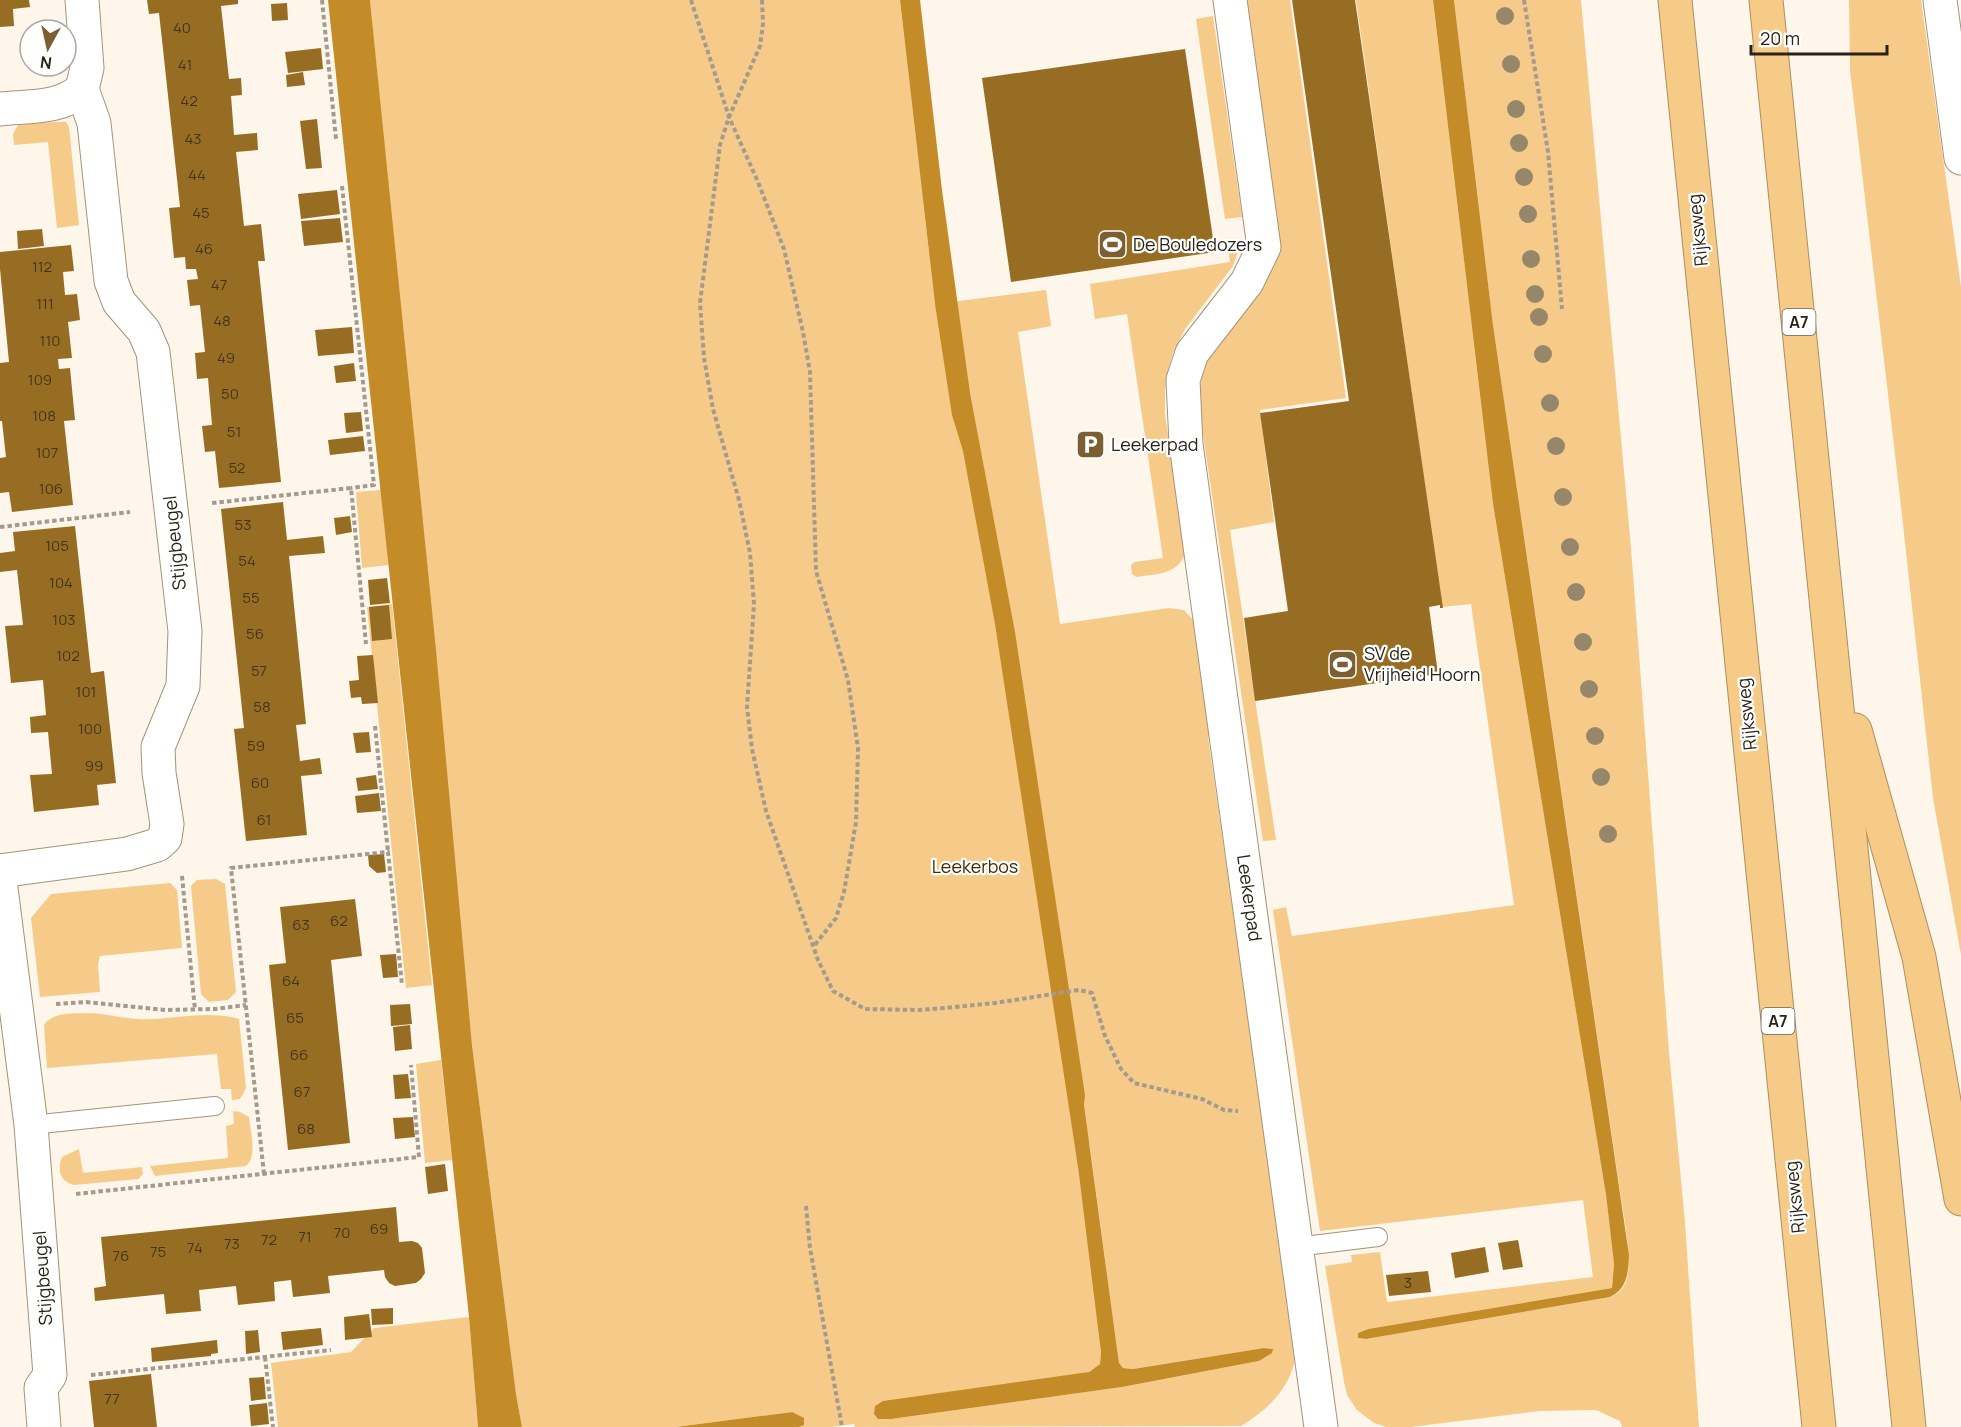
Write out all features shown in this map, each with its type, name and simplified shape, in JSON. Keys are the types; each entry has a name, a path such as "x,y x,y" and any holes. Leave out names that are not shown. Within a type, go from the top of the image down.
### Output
{"highway":[{"name":"Rijksweg","path":"1675,0 1819,1427"},
{"name":"A7","path":"1766,0 1909,1427"},
{"name":"A7","path":"1831,645 1918,957 1961,1199"}],"street":[{"name":"Stijgbeugel","path":"82,0 87,68 82,89 94,123 111,281 119,302 144,331 153,352 185,631 183,686 158,747 159,772 167,824 165,838"},
{"name":"Leekerpad","path":"1230,0 1264,247 1247,282 1192,352 1183,380 1186,444 1321,1427"},
{"path":"1940,0 1961,159"},
{"path":"0,109 54,104 73,97 82,89"},
{"path":"0,871 127,854 157,845 165,838"},
{"name":"Stijgbeugel","path":"0,880 31,1125 37,1198 50,1375 41,1388 44,1427"}],"lane":[{"path":"31,1125 215,1106"},
{"path":"1296,1247 1378,1237"}],"path":[{"path":"322,0 336,139"},
{"path":"691,0 729,117 784,249 810,372 816,572 848,680 858,748 856,822 844,892 836,918 814,946"},
{"path":"762,0 764,24 760,46 729,117 720,146 700,303 704,358 713,409 739,500 750,553 754,604 747,706 752,749 766,811 818,960 833,990 865,1009 918,1010 994,1003 1079,990 1092,993 1104,1035 1121,1069 1134,1083 1202,1099 1224,1110 1241,1111 1278,1106"},
{"path":"1524,0 1548,152 1562,309"},
{"path":"0,527 374,485 342,186"},
{"path":"351,488 366,644"},
{"path":"375,726 402,985"},
{"path":"165,838 181,864 195,1010"},
{"path":"264,1174 231,868 388,852"},
{"path":"16,1007 86,1002 165,1010 195,1010 246,1005"},
{"path":"37,1198 419,1157 411,1065"},
{"path":"806,1206 810,1248 842,1427"},
{"path":"50,1375 69,1378 332,1350"},
{"path":"265,1357 273,1427"}],"green space":[{"name":"Leekerbos","path":"370,0 900,0 935,304 1046,290 1051,326 1018,332 1060,624 1169,608 1184,610 1195,622 1211,737 1208,737 1296,1353 1290,1376 1278,1396 1241,1426 855,1427 854,1424 800,1427 792,1412 676,1427 522,1427 472,1045","holes":["1089,1140 1119,1363 1123,1368 1133,1369 1264,1348 1273,1349 1259,1361 1122,1387 891,1419 1089,1372 1100,1364 1097,1311 1078,1167"]},
{"path":"1246,0 1290,0 1346,398 1260,410 1274,522 1230,530 1276,840 1263,841 1199,407 1204,367 1212,352 1250,300"},
{"path":"1356,0 1433,0 1493,504 1606,1195 1614,1264 1612,1288 1368,1329 1358,1333 1358,1338 1366,1339 1610,1297 1621,1290 1627,1278 1628,1254 1625,1226 1493,325 1454,0 1581,0 1631,548 1699,1427 1622,1427 1620,1421 1596,1410 1539,1411 1411,1427 1386,1427 1374,1423 1357,1410 1347,1395 1325,1266 1352,1262 1351,1255 1380,1252 1387,1302 1593,1277 1583,1200 1320,1231 1273,910 1286,907 1292,936 1514,905 1471,604 1442,607"},
{"path":"1849,0 1921,0 1961,287 1961,955 1933,798 1850,70"},
{"path":"1213,16 1242,217 1225,219 1196,19"},
{"path":"66,122 69,127 79,225 57,228 48,142 14,145 13,134 18,125"},
{"path":"1241,244 1233,266 1185,329 1169,366 1165,390 1165,414 1185,554 1177,566 1171,570 1136,577 1132,574 1131,565 1135,562 1163,558 1127,314 1095,319 1090,284 1230,262 1228,247"},
{"path":"381,490 389,565 362,568 356,492"},
{"path":"392,604 432,985 406,988 367,607"},
{"path":"216,879 225,884 236,992 228,1000 209,1002 201,994 191,886 197,880"},
{"path":"170,883 177,890 182,948 100,956 98,964 100,992 40,997 31,918 51,894"},
{"path":"86,1013 137,1019 214,1015 239,1019 246,1088 240,1099 232,1100 231,1089 221,1089 217,1054 47,1068 44,1025 57,1016"},
{"path":"441,1060 452,1160 425,1163 416,1064"},
{"path":"233,1111 249,1117 252,1156 246,1166 155,1176 150,1166 228,1158 226,1126 234,1124"},
{"path":"79,1149 83,1173 142,1167 143,1174 138,1179 74,1185 61,1175 61,1162 62,1157"},
{"path":"469,1317 478,1427 278,1427 271,1363 351,1352 374,1328"}],"shaded area":[{"path":"328,0 370,0 436,650 472,1045 522,1427 478,1427 469,1317"},
{"path":"900,0 920,0 942,190 970,393 1015,632 1085,1095 1084,1105 1119,1363 1123,1368 1133,1369 1264,1348 1273,1349 1272,1353 1259,1361 1122,1387 878,1419 874,1414 875,1406 883,1401 1089,1372 1100,1364 1101,1352 1078,1167 995,624 963,451 952,415 935,304"},
{"path":"1433,0 1454,0 1493,325 1629,1255 1624,1285 1610,1297 1366,1339 1358,1338 1358,1333 1368,1329 1612,1288 1614,1264 1606,1195 1493,504"},
{"path":"792,1412 804,1418 804,1425 799,1427 676,1427"}],"building":[{"path":"0,0 29,0 30,7 13,9 14,26 0,27"},
{"path":"147,0 238,0 238,4 221,6 229,79 241,78 242,95 231,96 234,135 257,133 258,150 236,152 244,226 261,224 265,261 258,261 281,482 219,488 215,451 205,452 202,426 212,425 208,378 197,379 195,353 205,352 200,305 190,306 187,280 198,279 196,269 186,269 185,257 174,258 169,208 180,207 159,13 149,14"},
{"path":"1292,0 1355,0 1443,608 1440,608 1440,605 1429,607 1438,674 1255,701 1244,618 1288,611 1260,413 1349,401"},
{"path":"287,3 288,20 272,21 271,4"},
{"path":"321,48 323,69 288,73 285,52"},
{"path":"1185,49 1215,252 1011,282 982,78"},
{"path":"303,72 305,85 287,87 286,75"},
{"path":"317,119 322,168 306,169 300,121"},
{"path":"337,190 340,214 301,219 298,194"},
{"path":"340,218 343,242 304,246 301,221"},
{"path":"42,229 44,246 18,249 17,231"},
{"path":"71,245 74,271 63,272 65,295 77,294 80,320 68,322 72,358 58,359 59,369 70,368 75,420 64,421 73,505 12,512 9,492 0,493 0,458 6,457 2,421 0,421 0,363 9,362 0,252"},
{"path":"352,327 354,353 318,356 315,330"},
{"path":"354,363 356,381 336,383 334,366"},
{"path":"361,412 363,431 346,433 344,413"},
{"path":"363,436 365,451 330,455 328,440"},
{"path":"283,502 287,540 323,536 325,553 289,556 306,724 296,725 300,761 320,758 322,774 301,776 307,835 246,841 234,729 244,728 221,509"},
{"path":"350,516 352,532 336,535 334,518"},
{"path":"75,526 91,673 104,671 116,783 97,785 99,805 34,812 30,775 52,774 48,732 31,733 30,717 46,715 43,680 11,683 5,626 23,625 17,570 0,572 0,553 15,551 13,532"},
{"path":"387,578 390,603 370,605 368,580"},
{"path":"389,605 392,639 372,641 369,607"},
{"path":"373,655 378,703 362,704 361,697 351,698 349,681 359,680 357,656"},
{"path":"369,732 371,752 356,753 353,733"},
{"path":"376,775 378,789 358,791 356,778"},
{"path":"379,793 381,811 357,813 355,796"},
{"path":"384,854 386,872 377,873 369,866 368,855"},
{"path":"355,899 362,956 331,960 350,1143 288,1150 269,965 286,963 280,907"},
{"path":"396,954 398,977 383,978 380,955"},
{"path":"410,1004 412,1024 391,1026 390,1005"},
{"path":"410,1025 412,1049 395,1051 393,1027"},
{"path":"408,1074 411,1098 395,1099 393,1075"},
{"path":"413,1117 415,1137 395,1139 393,1118"},
{"path":"445,1164 448,1191 428,1194 425,1167"},
{"path":"396,1207 399,1242 412,1241 418,1243 422,1248 425,1273 416,1283 395,1286 389,1283 384,1270 328,1276 330,1293 293,1297 291,1280 274,1282 275,1301 238,1305 236,1286 199,1290 201,1311 166,1314 164,1294 95,1301 94,1288 106,1286 101,1237"},
{"path":"1518,1240 1523,1267 1503,1270 1498,1243"},
{"path":"1485,1247 1489,1272 1455,1278 1451,1253"},
{"path":"1428,1271 1431,1292 1389,1296 1386,1275"},
{"path":"393,1308 393,1324 372,1325 371,1309"},
{"path":"369,1314 372,1337 345,1340 344,1317"},
{"path":"321,1328 323,1345 283,1350 281,1332"},
{"path":"258,1330 260,1352 246,1354 245,1331"},
{"path":"217,1340 218,1353 211,1354 211,1356 152,1362 151,1348"},
{"path":"151,1374 157,1427 94,1427 89,1381"},
{"path":"264,1377 266,1399 251,1401 249,1378"},
{"path":"267,1403 269,1424 251,1426 249,1405"}],"place":[{"name":"De Bouledozers","path":"1112,245"},
{"name":"Leekerpad","path":"1090,445"},
{"name":"SV de Vrijheid Hoorn","path":"1343,664"}]}
